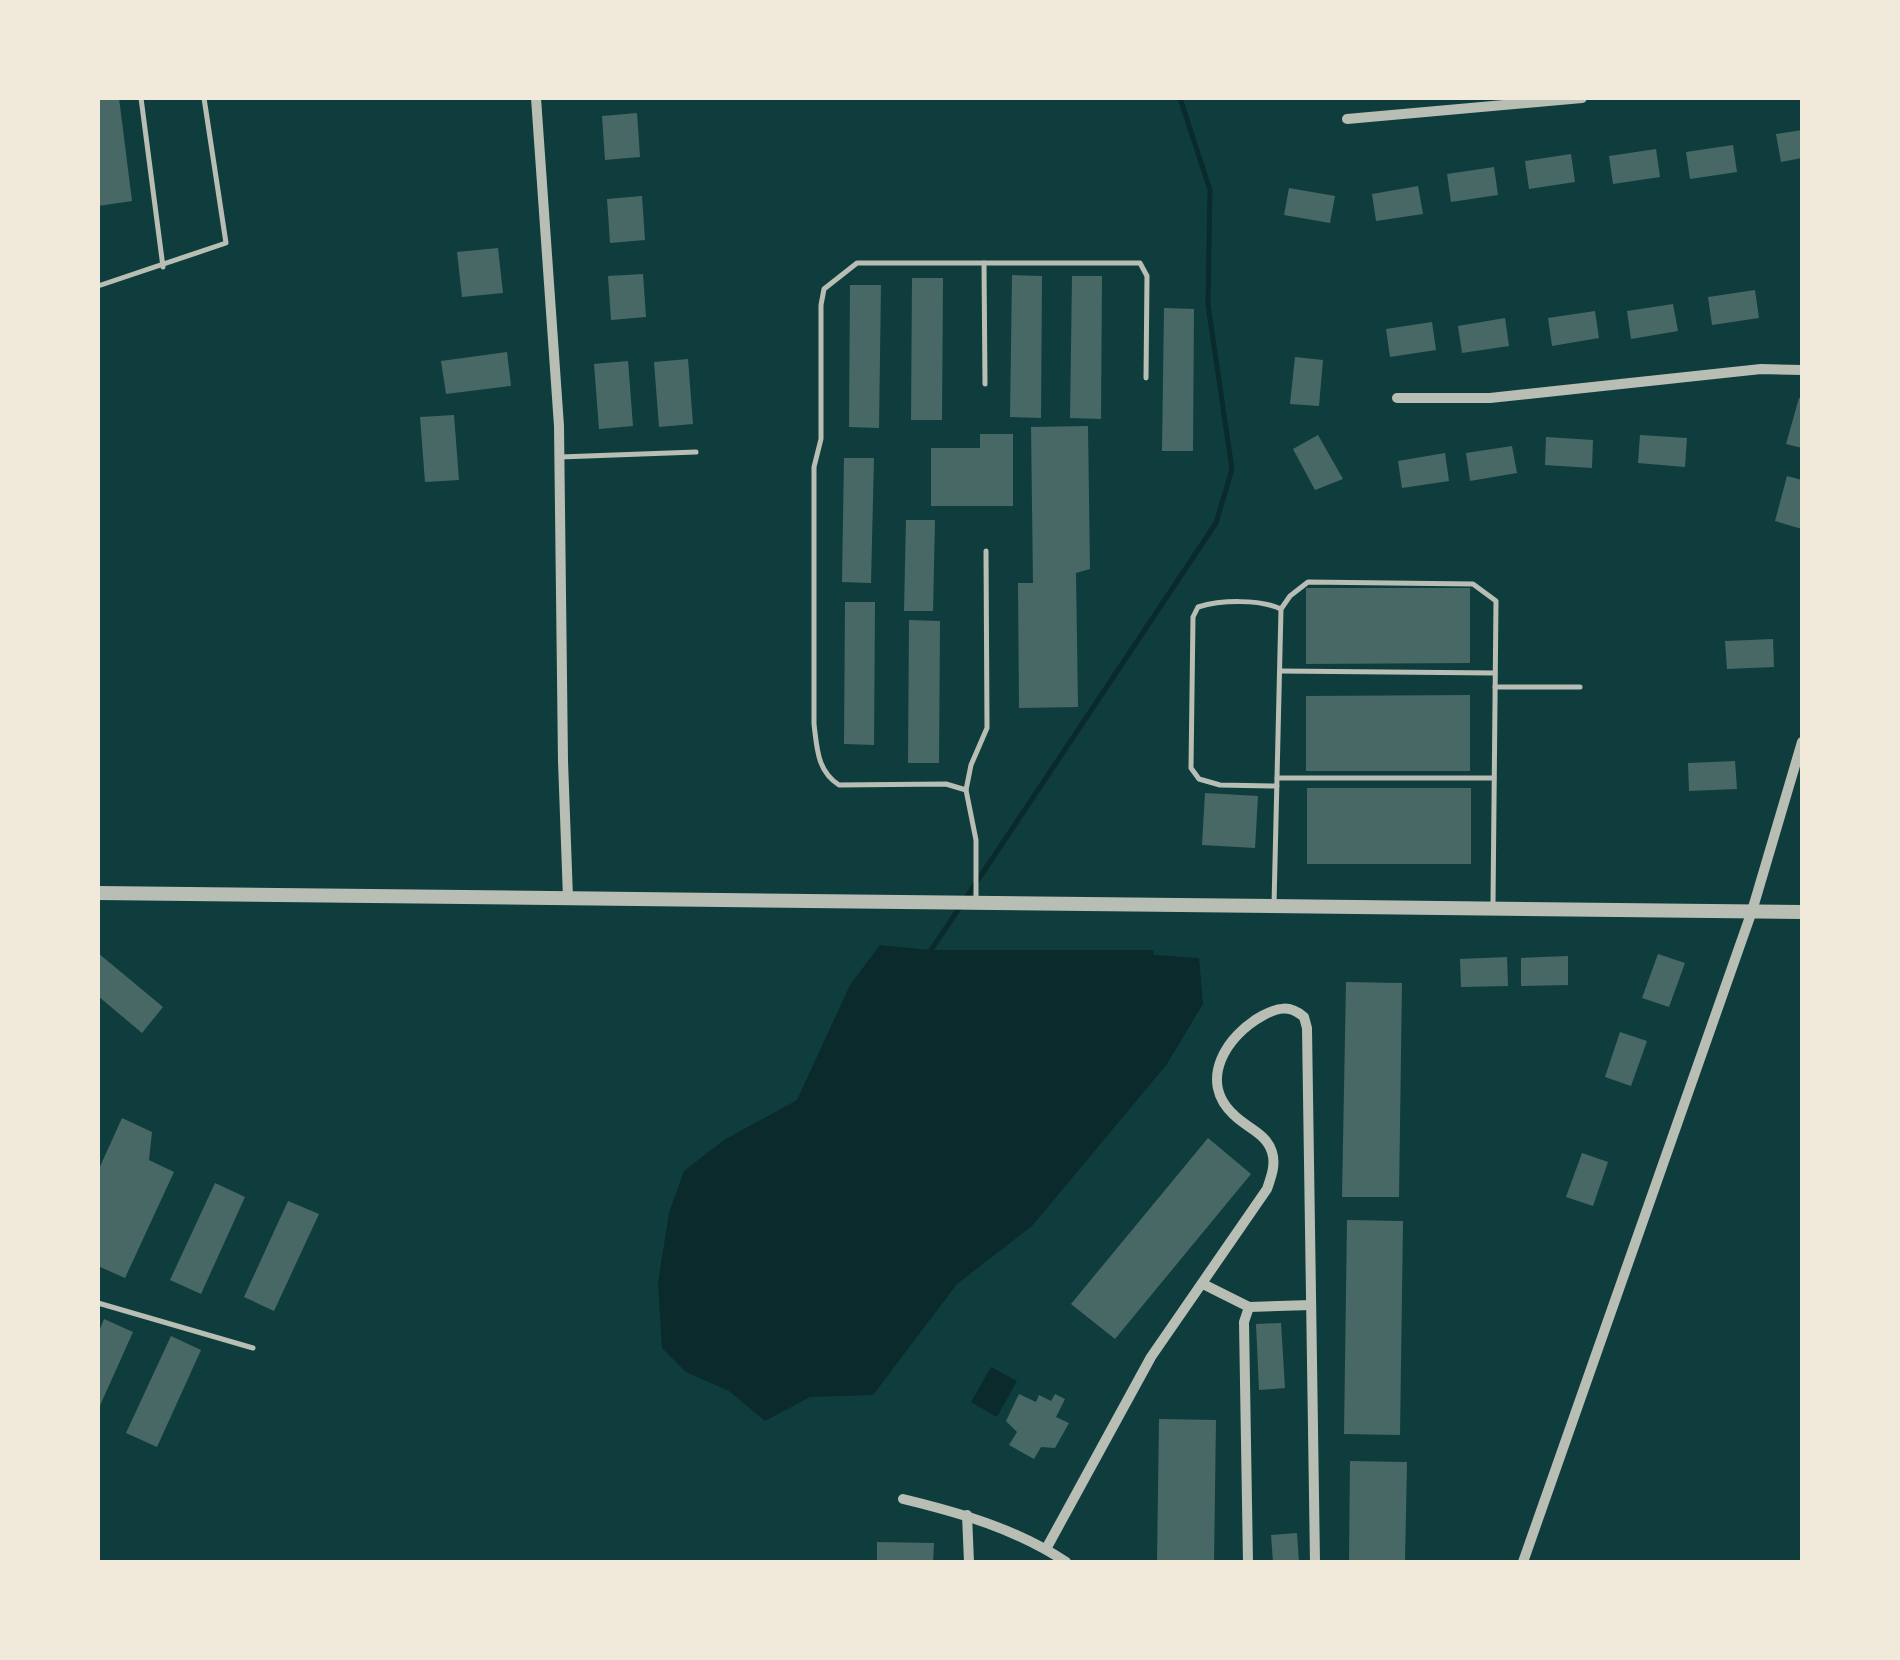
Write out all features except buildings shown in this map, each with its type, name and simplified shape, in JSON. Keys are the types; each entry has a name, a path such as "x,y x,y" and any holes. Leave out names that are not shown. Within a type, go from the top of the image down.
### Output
{"street":[{"path":"536,98 560,457 568,898"},
{"path":"1346,119 1582,98"},
{"path":"1397,398 1490,398 1760,369 1802,370"},
{"path":"1523,1562 1752,911 1802,742"},
{"path":"98,893 1802,912"},
{"path":"1046,1549 1151,1357 1267,1190 1274,1169 1272,1151 1264,1137 1230,1112 1222,1099 1218,1062 1229,1041 1247,1024 1287,1008 1304,1017 1307,1028 1315,1562"},
{"path":"1203,1284 1249,1306 1311,1306"},
{"path":"1248,1562 1244,1322 1249,1306"},
{"path":"904,1499 967,1515 1046,1549 1066,1562"},
{"path":"967,1515 968,1562"}],"lane":[{"path":"140,98 163,266"},
{"path":"98,286 226,243 204,98"},
{"path":"966,790 946,784 840,784 827,777 819,759 814,724 814,467 820,439 824,289 857,263 1140,263 1147,276 1146,378"},
{"path":"984,263 986,384"},
{"path":"560,457 696,452"},
{"path":"976,903 976,840 966,790 971,765 987,728 986,550"},
{"path":"1274,906 1281,609 1308,582 1474,584 1496,601 1493,908"},
{"path":"1277,786 1220,785 1198,779 1191,768 1193,616 1198,608 1212,603 1270,604 1281,609"},
{"path":"1280,670 1496,673"},
{"path":"1496,687 1580,687"},
{"path":"1278,778 1494,778"},
{"path":"98,1303 253,1348"}],"water":[{"path":"880,945 931,950 1153,950 1154,955 1199,958 1203,1004 1167,1064 1032,1226 957,1284 873,1395 810,1397 765,1421 729,1391 686,1372 662,1348 658,1283 669,1213 684,1171 724,1140 797,1100 850,985"},
{"path":"991,1367 1017,1381 997,1417 971,1402"}],"waterway":[{"path":"966,898 1216,523 1232,469 1208,305 1210,190 1180,98"},
{"path":"931,950 960,907"}]}
